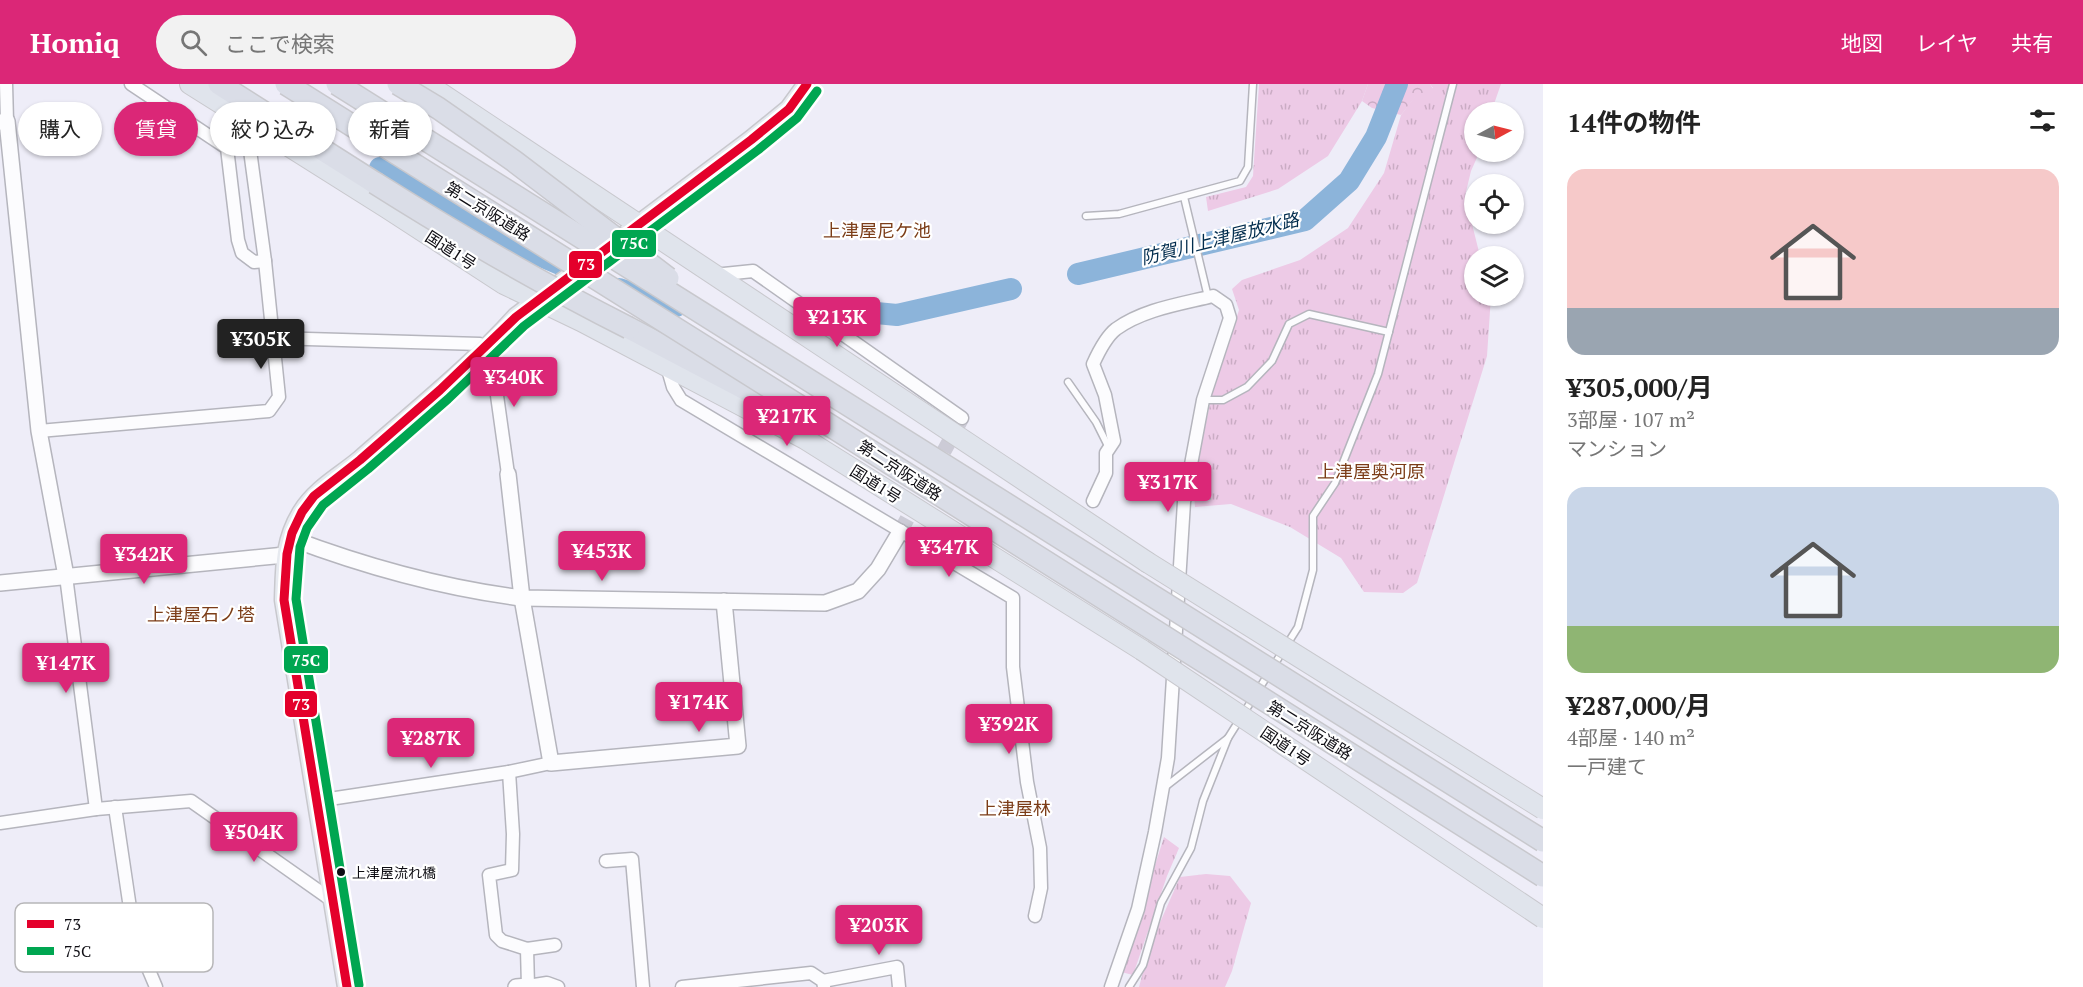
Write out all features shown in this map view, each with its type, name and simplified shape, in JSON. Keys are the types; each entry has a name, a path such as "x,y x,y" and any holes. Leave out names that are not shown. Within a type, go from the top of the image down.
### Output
{"highway":[{"name":"国道1号","path":"190,84 218,102"},
{"path":"219,84 460,237 542,284 889,464"},
{"name":"第二京阪道路","path":"286,84 820,418 889,464 1543,876"},
{"name":"第二京阪道路","path":"337,84 1543,841"},
{"path":"398,84 438,108 514,161 721,316 870,413 925,454"},
{"path":"437,87 630,231 712,275 1147,562 1543,808"},
{"name":"国道1号","path":"304,156 504,284 542,296 581,321 805,439 1142,650 1543,918"}],"main road":[{"path":"347,987 284,600 287,546 302,511 326,485 354,465 488,347 516,317 789,110 807,84"}],"street":[{"path":"6,84 3,121 39,431 66,576 96,809"},
{"path":"131,84 227,148 237,240 242,253 254,262 265,261"},
{"path":"39,431 269,411 279,397 265,261 251,156"},
{"path":"712,275 753,271 962,418"},
{"path":"1093,501 1106,473 1106,453 1114,441 1104,395 1094,364 1114,330 1140,315 1214,296 1226,305 1230,318 1203,400 1184,502 1168,758 1138,909 1111,987"},
{"path":"273,338 480,344 488,347 493,367 508,474 522,598 550,763"},
{"path":"667,366 673,387 681,400 1013,598 1012,667 1027,782 1041,848 1041,888 1035,916"},
{"path":"0,583 287,546 335,555 405,575 496,595 522,598 825,603 858,591 869,580 900,532"},
{"path":"316,801 509,772 550,763 738,746 724,601"},
{"path":"509,772 513,834 512,870 489,875 496,935 502,941 526,949 555,945"},
{"path":"0,823 96,809 191,801 333,901"},
{"path":"115,807 129,903"},
{"path":"606,861 632,859 643,987"},
{"path":"526,949 522,986 548,983 558,987"},
{"path":"685,987 811,973 823,984 897,967 899,987"},
{"path":"150,972 156,987"}],"lane":[{"path":"1086,216 1119,214 1240,181 1248,167 1253,84"},
{"path":"1129,987 1143,965 1161,903 1191,848 1203,801 1228,738 1298,627 1313,570 1313,516 1335,483 1378,374 1453,84"},
{"path":"1184,197 1209,297"},
{"path":"1203,400 1223,400 1247,387 1272,361 1289,324 1310,314 1389,332"},
{"path":"1068,382 1096,422 1110,447"},
{"path":"1162,789 1228,738"}],"green space":[{"path":"1259,84 1368,84 1362,101 1328,156 1278,189 1208,211 1206,197 1246,187 1253,176"},
{"path":"1368,84 1430,84 1433,89 1424,95 1416,96 1401,115 1372,108 1362,101"},
{"path":"1430,84 1501,84 1495,102 1464,102 1464,162 1475,162 1470,174 1464,174 1464,234 1474,234 1478,246 1464,246 1464,306 1490,306 1487,356 1417,583 1403,593 1364,592 1341,558 1290,527 1231,504 1195,507 1193,483 1213,390 1239,310 1232,289 1242,280 1300,260 1348,228 1384,173 1401,115 1416,95 1433,88"},
{"path":"1164,837 1179,848 1133,975 1121,972"},
{"path":"1206,874 1230,876 1251,903 1232,971 1225,987 1139,987 1151,943 1180,877"}],"waterway":[{"name":"防賀川上津屋放水路","path":"1078,274 1305,220 1349,181 1376,137 1397,84"},
{"name":"防賀川上津屋放水路","path":"380,168 478,229 569,268"},
{"name":"防賀川上津屋放水路","path":"619,289 676,306"},
{"name":"防賀川上津屋放水路","path":"835,309 897,315 1011,289"}],"tunnel":[{"path":"900,532 962,418"}],"transit line":[{"name":"73","path":"347,987 284,600 287,554 292,533 302,512 314,496 360,460 440,390 516,317 751,140 789,109 807,84"},
{"name":"75C","path":"359,985 296,599 300,547 307,528 323,505 448,399 524,326 758,150 797,118 817,91"}],"place":[{"name":"上津屋流れ橋","path":"341,872"}],"district":[{"name":"上津屋尼ケ池","path":"877,231"},
{"name":"上津屋奥河原","path":"1371,472"},
{"name":"上津屋石ノ塔","path":"201,615"},
{"name":"上津屋林","path":"1015,809"}]}
